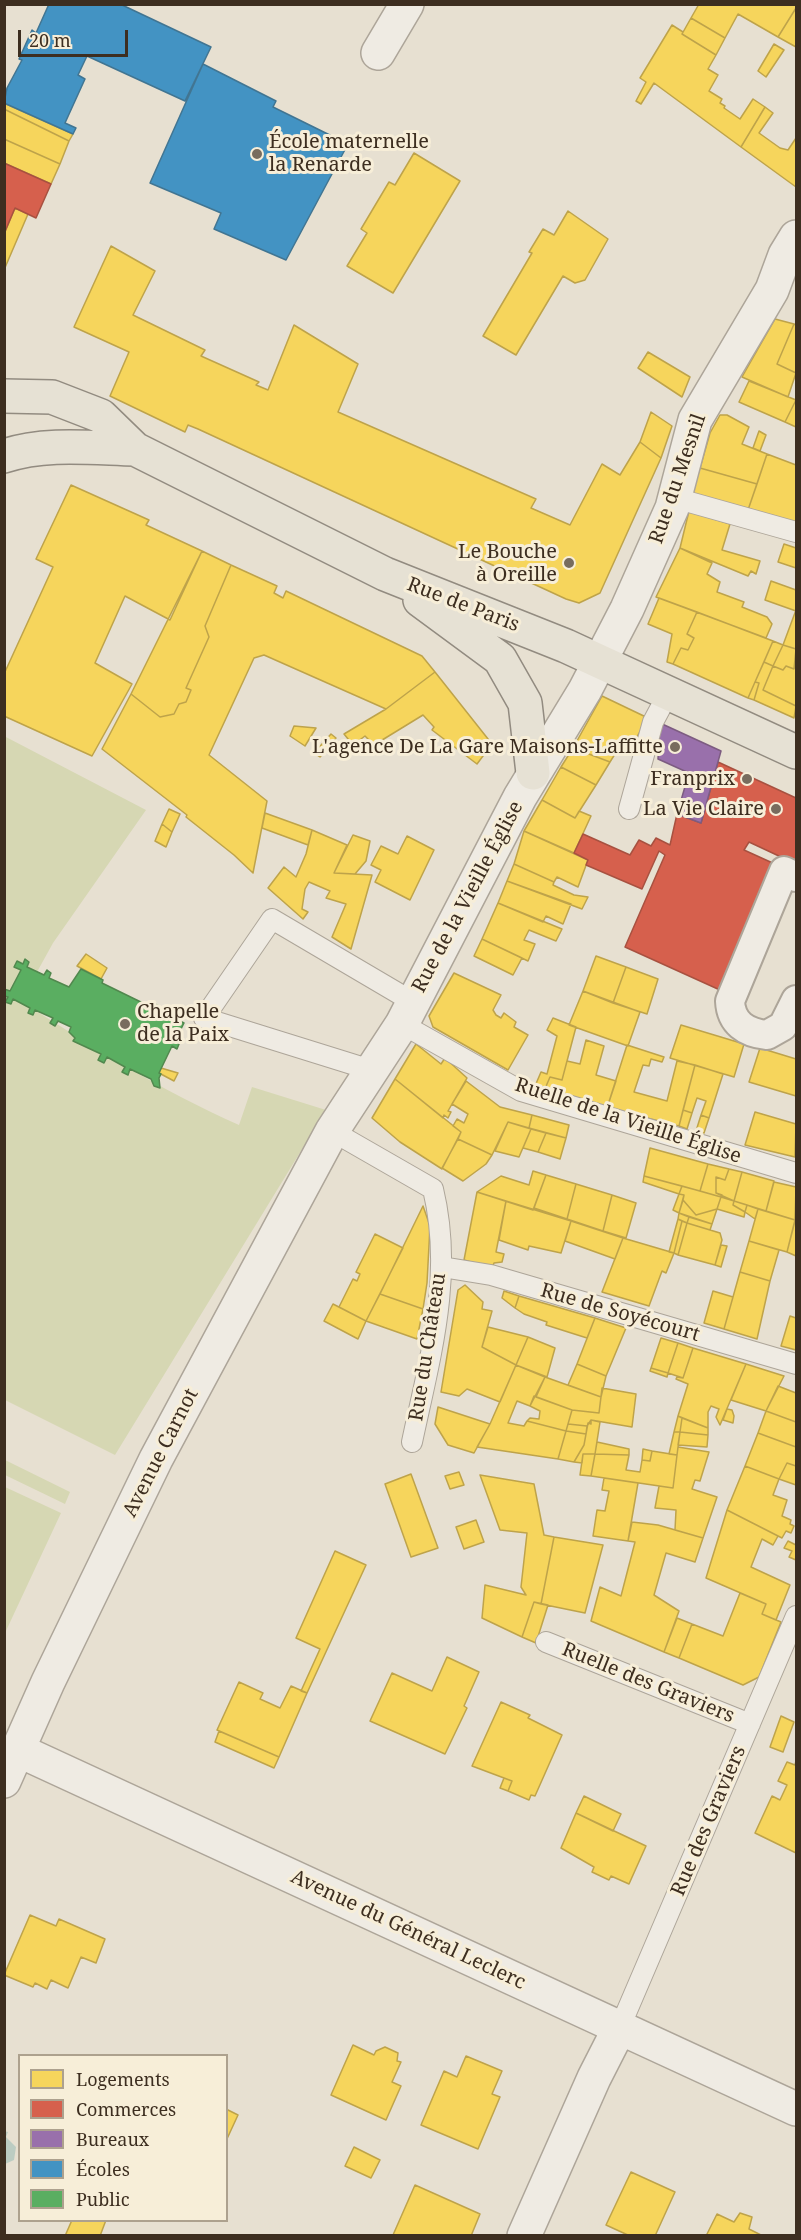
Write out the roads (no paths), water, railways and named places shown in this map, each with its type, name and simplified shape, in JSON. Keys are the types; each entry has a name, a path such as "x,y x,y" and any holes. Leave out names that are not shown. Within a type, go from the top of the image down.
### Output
{"main road":[{"name":"Rue de Paris","path":"4,396 52,397 101,416 135,449 385,574 600,661 796,752"},
{"name":"Rue de Paris","path":"4,456 20,451 51,449 135,449"},
{"path":"385,574 500,659 525,703 533,773"}],"street":[{"path":"378,53 407,4"},
{"name":"Rue du Mesnil","path":"600,661 627,609 675,498 695,420 784,294 785,255 796,237"},
{"name":"Rue de la Vieille Église","path":"332,1131 407,1013 533,773 600,661"},
{"path":"796,878 784,871 730,1001 731,1012 748,1031 767,1035 783,1026 796,1000"},
{"name":"Avenue Carnot","path":"4,1781 20,1751 48,1682 156,1459 332,1131"},
{"name":"Avenue du Général Leclerc","path":"20,1751 796,2109"},
{"path":"524,2235 594,2078 620,2027"}],"lane":[{"path":"675,498 796,532"},
{"path":"629,809 653,722 669,692"},
{"name":"Ruelle de la Vieille Église","path":"371,1070 204,1018 272,919 521,1091 796,1173"},
{"name":"Rue du Château","path":"332,1131 433,1189 441,1224 442,1283 412,1442"},
{"name":"Rue de Soyécourt","path":"442,1267 490,1275 796,1364"},
{"name":"Rue des Graviers","path":"620,2027 796,1616"},
{"name":"Ruelle des Graviers","path":"546,1642 750,1724"}],"place":[{"name":"École maternelle la Renarde","path":"257,154"},
{"name":"Le Bouche à Oreille","path":"569,563"},
{"name":"L'agence De La Gare Maisons-Laffitte","path":"675,747"},
{"name":"Franprix","path":"747,779"},
{"name":"La Vie Claire","path":"776,809"},
{"name":"Chapelle de la Paix","path":"125,1024"}]}
